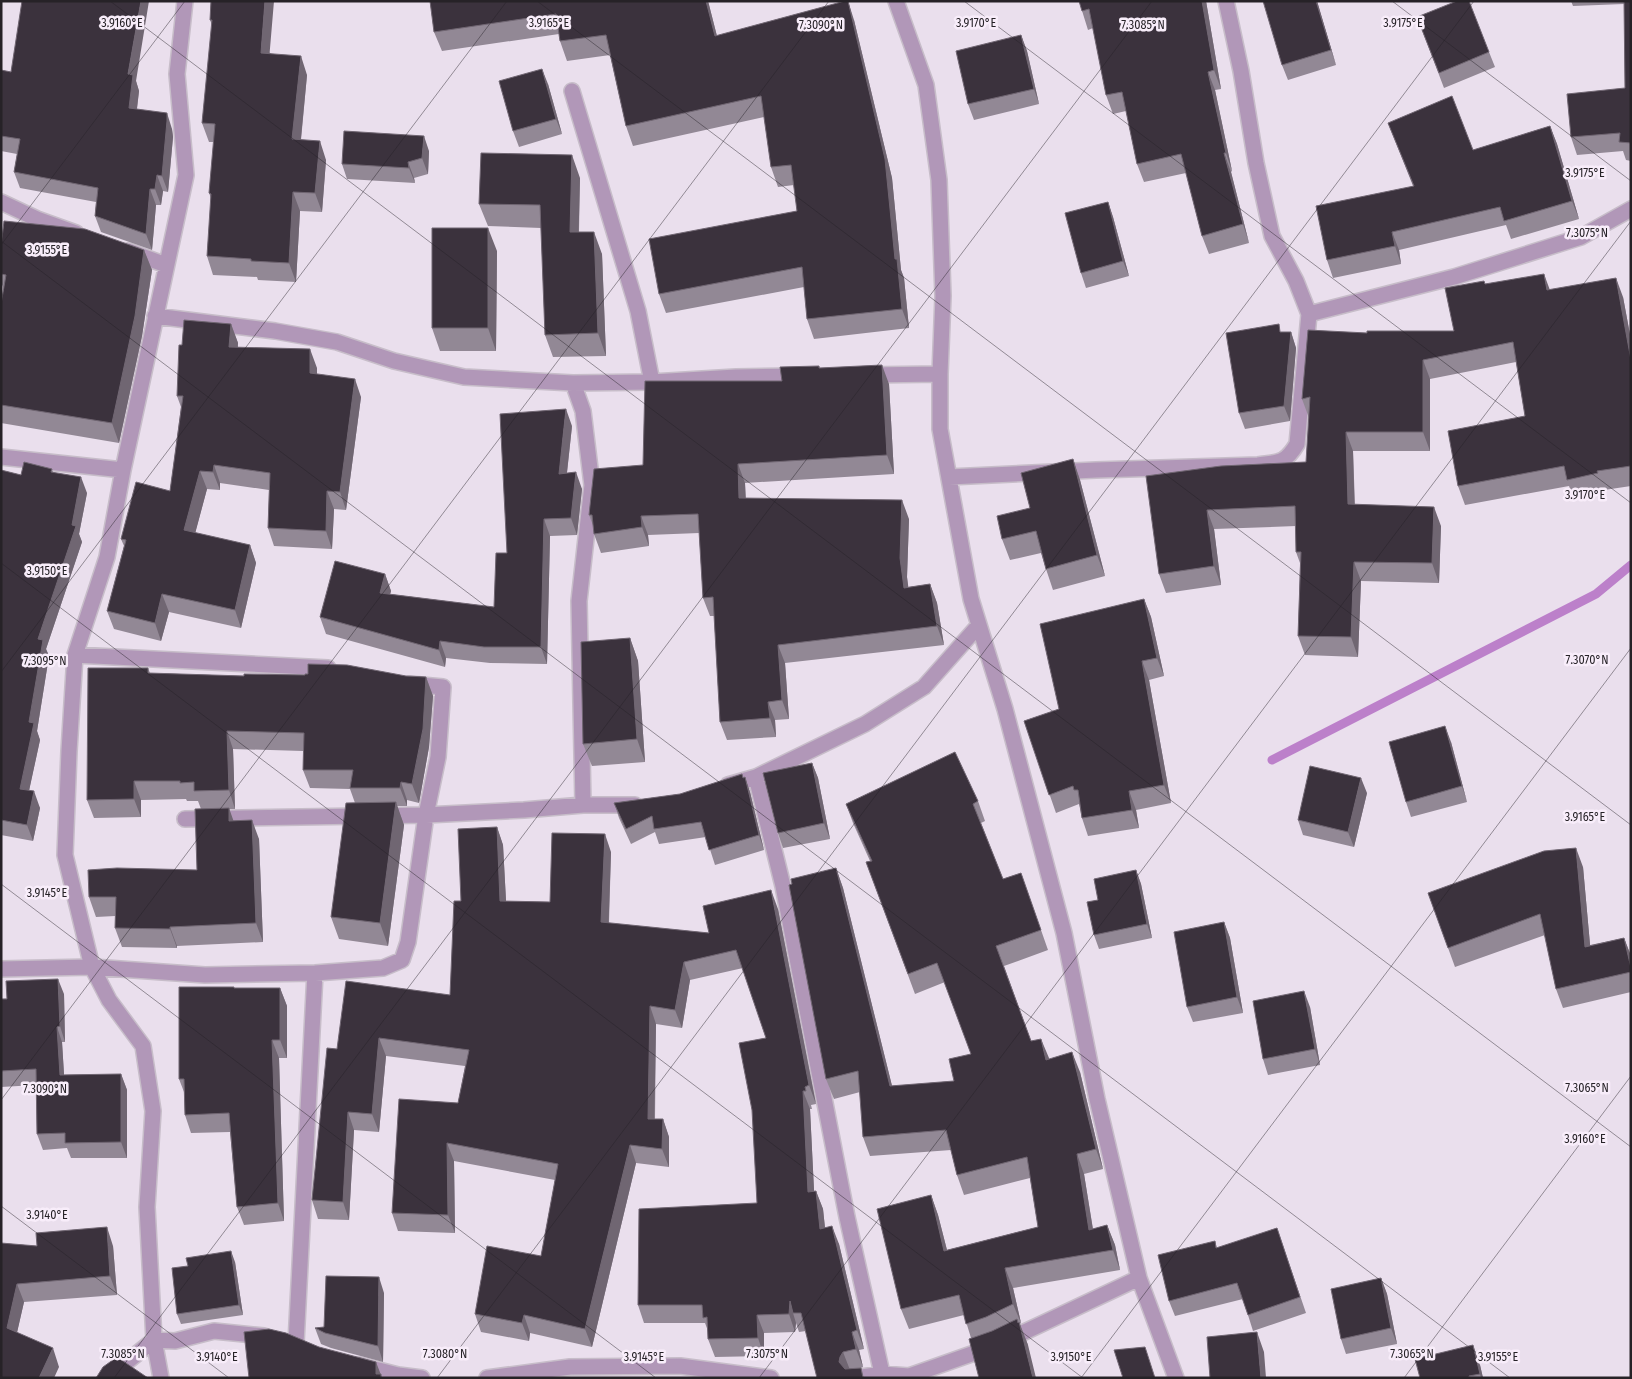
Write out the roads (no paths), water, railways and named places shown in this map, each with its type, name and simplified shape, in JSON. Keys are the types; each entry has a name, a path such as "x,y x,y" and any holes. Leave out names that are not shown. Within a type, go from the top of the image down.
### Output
{"street":[{"path":"161,1378 154,1340 147,1207 153,1111 143,1046 109,1000 92,967 65,855 75,655 107,557 123,470 186,175 177,74 185,1"},
{"path":"896,1 926,85 939,180 943,296 940,429 971,599 1005,709 1064,933 1096,1099 1139,1278 1176,1378"},
{"path":"949,477 1258,465 1281,462 1290,456 1297,444 1309,314 1296,281 1272,236 1256,163 1241,71 1226,1"},
{"path":"572,91 638,311 652,382"},
{"path":"1,202 37,219 92,238"},
{"path":"1309,314 1454,277 1572,240 1631,209"},
{"path":"111,245 166,265"},
{"path":"155,316 275,331 337,342 394,361 464,378 573,383 814,376"},
{"path":"852,375 940,374"},
{"path":"573,383 583,411 592,485 579,601 583,805"},
{"path":"1,457 123,470"},
{"path":"710,790 756,778 865,724 924,687 979,625"},
{"path":"75,655 323,668 341,671"},
{"path":"1,969 92,967 205,975 315,973 383,968 402,960 408,942 426,815 438,757 443,687 396,681"},
{"path":"756,778 783,886 844,1199 882,1376"},
{"path":"185,819 426,815 583,805 654,805"},
{"path":"286,1341 315,973"},
{"path":"855,1378 909,1376 997,1345 1139,1278"},
{"path":"108,1378 154,1340 175,1340 214,1331 286,1341 312,1350"},
{"path":"346,1362 398,1375 422,1378"},
{"path":"487,1378 570,1367 680,1366 771,1378"}],"waterway":[{"path":"1272,760 1596,594 1631,565"}]}
